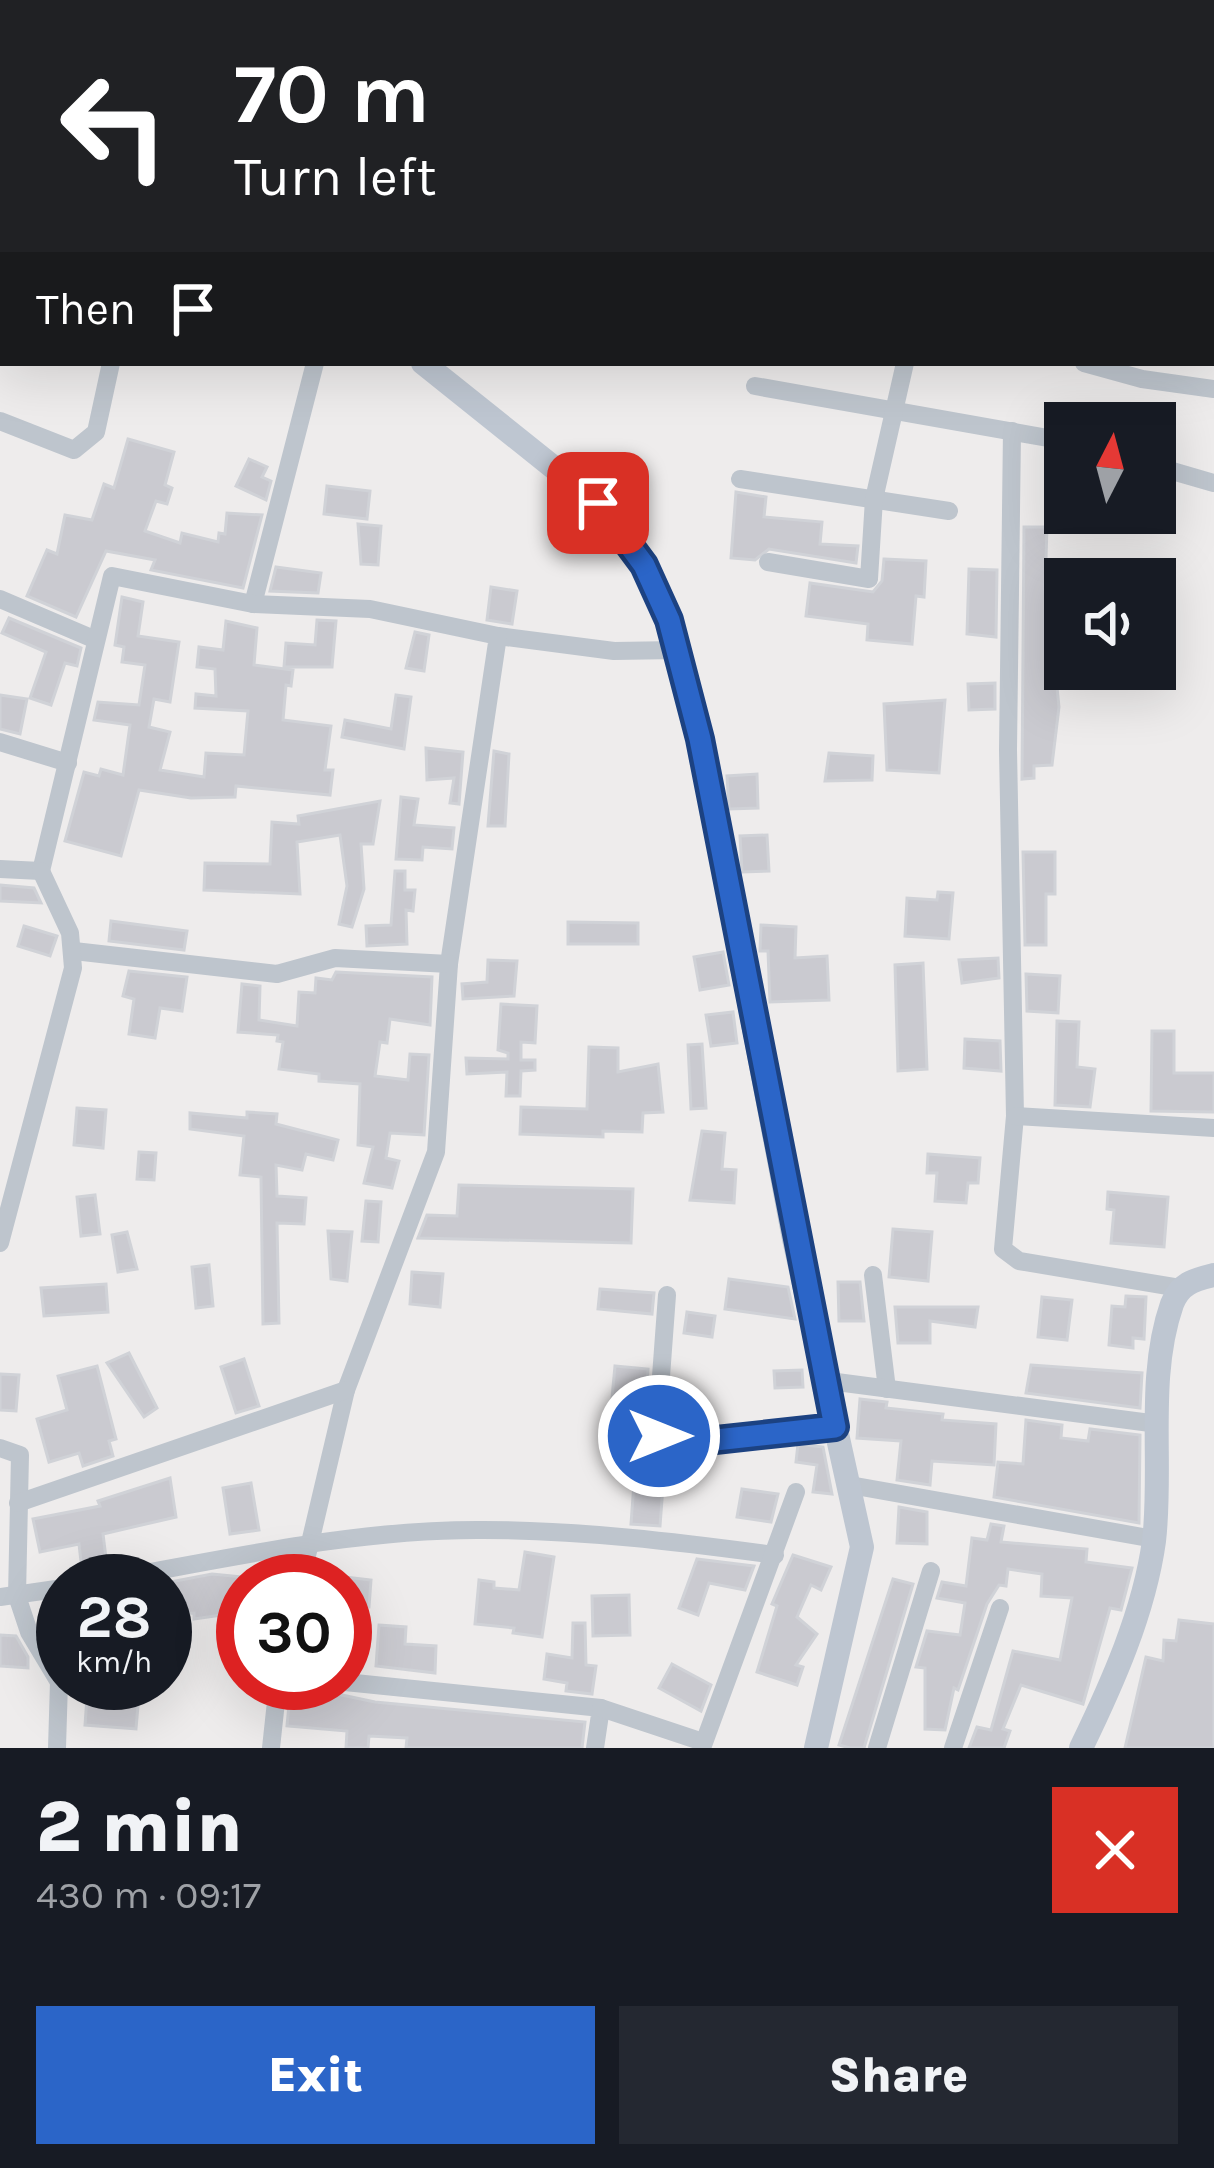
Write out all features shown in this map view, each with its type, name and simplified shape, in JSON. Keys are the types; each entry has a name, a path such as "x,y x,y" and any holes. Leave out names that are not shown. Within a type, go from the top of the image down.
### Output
{"street":[{"path":"0,421 74,450 97,432 110,366"},
{"path":"253,604 315,366"},
{"path":"427,366 568,475 612,518 644,565 677,650 700,739 794,1239 862,1547 816,1748"},
{"path":"768,562 869,579 874,500 904,366"},
{"path":"1094,366 1142,380 1214,389"},
{"path":"755,386 1044,437"},
{"path":"1012,431 1008,750 1015,1116 1002,1244 1006,1256 1180,1288 1214,1275"},
{"path":"1176,472 1214,482"},
{"path":"740,478 949,511"},
{"path":"0,1243 74,951 41,871 112,576 253,604 370,609 498,636 614,651 677,650"},
{"path":"0,599 96,640"},
{"path":"307,1554 346,1390 436,1152 448,964 498,636"},
{"path":"0,742 68,764"},
{"path":"0,869 41,871"},
{"path":"74,951 277,974 335,958 448,964"},
{"path":"1015,1116 1214,1128"},
{"path":"873,1274 886,1389"},
{"path":"1081,1748 1134,1622 1154,1539 1167,1328 1180,1288"},
{"path":"667,1295 658,1417 663,1440 679,1444 835,1427"},
{"path":"829,1381 1158,1424"},
{"path":"18,1502 346,1390"},
{"path":"0,1448 20,1456 8,1597 59,1682 57,1748"},
{"path":"850,1485 1154,1539"},
{"path":"372,1685 602,1708 702,1745 796,1492"},
{"path":"192,1565 309,1544 481,1529 671,1541 775,1555"},
{"path":"877,1748 931,1571"},
{"path":"953,1748 1000,1608"},
{"path":"595,1748 602,1708"},
{"path":"271,1748 275,1710"}],"building":[{"path":"128,439 174,452 165,485 172,488 167,504 156,501 145,531 180,543 182,533 218,542 219,533 225,534 227,513 262,515 243,588 151,570 155,560 106,551 76,617 27,596 47,550 57,554 65,515 92,520 104,484 114,488"},
{"path":"249,459 267,467 262,477 271,481 266,500 236,486"},
{"path":"327,486 370,491 367,519 324,514"},
{"path":"736,492 766,497 764,517 822,522 820,544 858,546 856,563 769,549 755,560 731,558"},
{"path":"358,524 381,526 378,565 361,564"},
{"path":"1024,527 1044,527 1044,690 1057,690 1059,707 1052,765 1034,766 1034,778 1022,779"},
{"path":"884,559 926,561 924,597 916,596 912,644 867,640 868,624 806,616 810,583 873,592 882,581"},
{"path":"276,567 321,573 318,593 270,591"},
{"path":"969,569 997,570 996,637 967,634"},
{"path":"491,587 517,591 512,624 487,620"},
{"path":"122,597 143,602 138,636 179,642 170,702 154,699 149,727 170,732 160,770 204,777 206,753 244,755 248,711 195,708 196,694 216,696 215,669 197,667 199,647 223,650 226,621 257,628 254,665 293,670 291,686 286,685 283,720 331,726 325,770 333,770 330,795 236,786 235,797 191,798 139,790 121,856 65,841 84,772 99,776 101,769 123,775 130,725 94,720 98,702 139,705 145,665 122,662 124,647 115,645"},
{"path":"9,618 81,648 77,666 65,663 51,705 30,698 46,652 2,633"},
{"path":"317,620 336,621 332,667 284,667 286,643 315,645"},
{"path":"415,632 429,635 424,671 406,668"},
{"path":"995,683 995,709 969,710 968,684"},
{"path":"0,695 27,699 20,734 0,729"},
{"path":"396,695 411,697 404,749 342,737 345,720 391,729"},
{"path":"945,700 939,773 887,770 884,704"},
{"path":"426,748 463,752 459,804 450,803 454,778 427,780"},
{"path":"494,751 509,754 505,826 488,826"},
{"path":"829,753 873,756 872,780 825,781"},
{"path":"757,774 758,808 729,809 727,776"},
{"path":"401,797 418,799 414,825 454,828 452,849 423,847 422,860 396,859"},
{"path":"380,801 373,844 361,844 364,889 352,927 339,924 347,886 340,835 297,842 300,894 204,890 205,863 270,864 272,822 299,824 298,816"},
{"path":"767,835 769,871 742,872 740,836"},
{"path":"1023,852 1055,852 1055,894 1046,894 1046,945 1025,945"},
{"path":"395,871 405,871 405,890 415,890 413,911 406,910 407,944 367,946 366,926 391,925"},
{"path":"0,885 34,888 41,903 0,901"},
{"path":"938,892 953,893 949,939 905,936 907,898 937,900"},
{"path":"111,921 187,931 184,950 109,941"},
{"path":"568,922 638,923 638,944 568,944"},
{"path":"761,925 796,927 795,958 827,956 829,1000 770,1002 768,951 760,951"},
{"path":"24,926 57,936 50,956 18,946"},
{"path":"723,952 729,985 700,990 694,957"},
{"path":"998,958 999,978 962,983 959,960"},
{"path":"488,960 517,961 514,996 463,999 462,984 487,982"},
{"path":"923,963 927,1069 898,1071 895,965"},
{"path":"129,971 187,977 182,1011 160,1008 155,1038 129,1034 134,999 123,996"},
{"path":"336,972 432,977 430,1025 390,1019 387,1043 380,1042 375,1076 408,1080 410,1054 429,1055 424,1135 390,1133 386,1158 399,1161 392,1188 364,1183 373,1147 358,1145 360,1084 319,1081 319,1074 279,1069 283,1042 277,1041 278,1035 238,1032 242,984 260,986 259,1020 297,1026 299,992 315,993 316,978 332,980"},
{"path":"1026,974 1060,976 1058,1013 1027,1011"},
{"path":"501,1004 537,1006 535,1043 521,1042 521,1060 535,1060 535,1070 521,1071 520,1096 506,1096 507,1072 467,1074 466,1058 508,1059 508,1053 498,1050"},
{"path":"733,1012 737,1043 711,1046 706,1015"},
{"path":"1057,1021 1079,1022 1077,1067 1095,1069 1090,1107 1055,1105"},
{"path":"1152,1031 1174,1031 1174,1073 1214,1073 1214,1112 1151,1111"},
{"path":"965,1039 1000,1041 1001,1071 964,1068"},
{"path":"702,1044 706,1108 691,1109 688,1045"},
{"path":"589,1047 618,1048 618,1072 658,1064 663,1112 643,1113 642,1132 603,1131 603,1137 520,1134 521,1107 587,1109"},
{"path":"77,1108 106,1110 103,1148 74,1145"},
{"path":"247,1112 277,1114 276,1124 338,1140 333,1160 306,1154 302,1170 276,1165 277,1196 306,1198 304,1224 277,1223 279,1323 263,1324 261,1177 240,1175 244,1136 190,1129 190,1113 247,1118"},
{"path":"702,1131 725,1133 722,1169 736,1170 734,1203 690,1200"},
{"path":"139,1152 156,1153 154,1180 137,1179"},
{"path":"928,1154 980,1158 978,1183 968,1183 966,1203 935,1201 937,1173 927,1173"},
{"path":"459,1185 633,1189 631,1243 418,1238 427,1215 457,1216"},
{"path":"1108,1192 1168,1197 1164,1247 1111,1243 1114,1210 1107,1209"},
{"path":"95,1195 100,1234 81,1236 77,1197"},
{"path":"366,1201 381,1202 378,1242 362,1241"},
{"path":"893,1229 932,1232 928,1281 889,1277"},
{"path":"328,1231 352,1232 347,1281 331,1279"},
{"path":"127,1232 137,1269 118,1272 112,1235"},
{"path":"209,1265 213,1306 196,1308 192,1267"},
{"path":"412,1272 443,1274 440,1307 410,1304"},
{"path":"729,1279 788,1287 795,1319 725,1309"},
{"path":"838,1282 860,1282 864,1321 839,1321"},
{"path":"106,1284 108,1312 44,1316 41,1288"},
{"path":"600,1289 654,1293 652,1314 598,1309"},
{"path":"1126,1296 1146,1297 1144,1339 1133,1338 1133,1348 1109,1345 1112,1306 1125,1307"},
{"path":"1042,1297 1072,1300 1067,1340 1038,1337"},
{"path":"895,1307 978,1307 975,1327 930,1321 930,1343 898,1343"},
{"path":"687,1312 715,1316 712,1337 684,1333"},
{"path":"129,1353 157,1408 144,1417 107,1363"},
{"path":"244,1359 259,1406 236,1413 221,1367"},
{"path":"1031,1365 1142,1373 1140,1408 1026,1393"},
{"path":"97,1366 116,1439 109,1441 113,1456 83,1466 79,1453 49,1462 37,1419 67,1410 58,1376"},
{"path":"615,1366 648,1369 646,1401 612,1398"},
{"path":"802,1370 803,1387 775,1388 774,1371"},
{"path":"0,1374 19,1375 16,1411 0,1410"},
{"path":"860,1399 887,1402 886,1408 943,1414 942,1420 996,1424 994,1465 932,1461 930,1485 897,1480 901,1441 857,1438"},
{"path":"1026,1420 1062,1425 1061,1438 1088,1441 1090,1429 1140,1435 1139,1523 994,1497 998,1462 1023,1464"},
{"path":"798,1444 823,1447 832,1494 813,1492 817,1465 796,1462"},
{"path":"170,1478 176,1517 103,1534 106,1554 80,1554 79,1544 40,1552 33,1519 100,1506 98,1501"},
{"path":"251,1483 259,1530 230,1534 223,1488"},
{"path":"634,1483 663,1486 660,1526 631,1524"},
{"path":"742,1489 778,1494 771,1522 737,1517"},
{"path":"899,1507 927,1512 927,1544 897,1543"},
{"path":"991,1524 1004,1526 1001,1542 1087,1549 1086,1562 1132,1568 1121,1610 1110,1608 1083,1704 1021,1685 1003,1729 1010,1731 1004,1748 969,1748 977,1727 991,1730 1013,1651 1060,1660 1072,1598 1041,1596 1042,1574 1008,1569 1006,1586 999,1585 987,1604 958,1690 954,1688 945,1730 925,1729 925,1668 916,1667 927,1631 960,1635 965,1603 937,1598 942,1582 966,1586 972,1538 987,1540"},
{"path":"525,1552 554,1557 542,1637 475,1624 479,1580 494,1582 494,1588 519,1590"},
{"path":"793,1555 831,1567 821,1590 811,1585 797,1617 817,1634 796,1665 803,1667 797,1685 757,1672 777,1606 772,1604"},
{"path":"697,1559 754,1566 745,1590 709,1583 698,1615 679,1608"},
{"path":"216,1574 216,1616 194,1619 192,1578"},
{"path":"893,1579 913,1584 864,1748 839,1745"},
{"path":"629,1595 630,1635 593,1636 592,1596"},
{"path":"1179,1620 1214,1624 1214,1748 1125,1748 1146,1657 1163,1661 1164,1640 1176,1641"},
{"path":"573,1623 585,1623 586,1665 596,1666 592,1694 566,1691 567,1683 544,1679 547,1654 572,1658"},
{"path":"379,1625 406,1627 405,1644 436,1646 435,1673 376,1666"},
{"path":"0,1635 16,1636 28,1657 28,1668 0,1666"},
{"path":"672,1664 711,1685 701,1711 659,1688"},
{"path":"372,1701 585,1722 582,1748 406,1748 407,1738 369,1736 368,1748 346,1748 347,1731 287,1726 288,1710 372,1710"},
{"path":"86,1710 138,1710 136,1729 85,1725"}],"route":[{"path":"598,503 626,534 669,620 700,739 794,1239 829,1381 835,1427 719,1436 679,1444 659,1436"}]}
